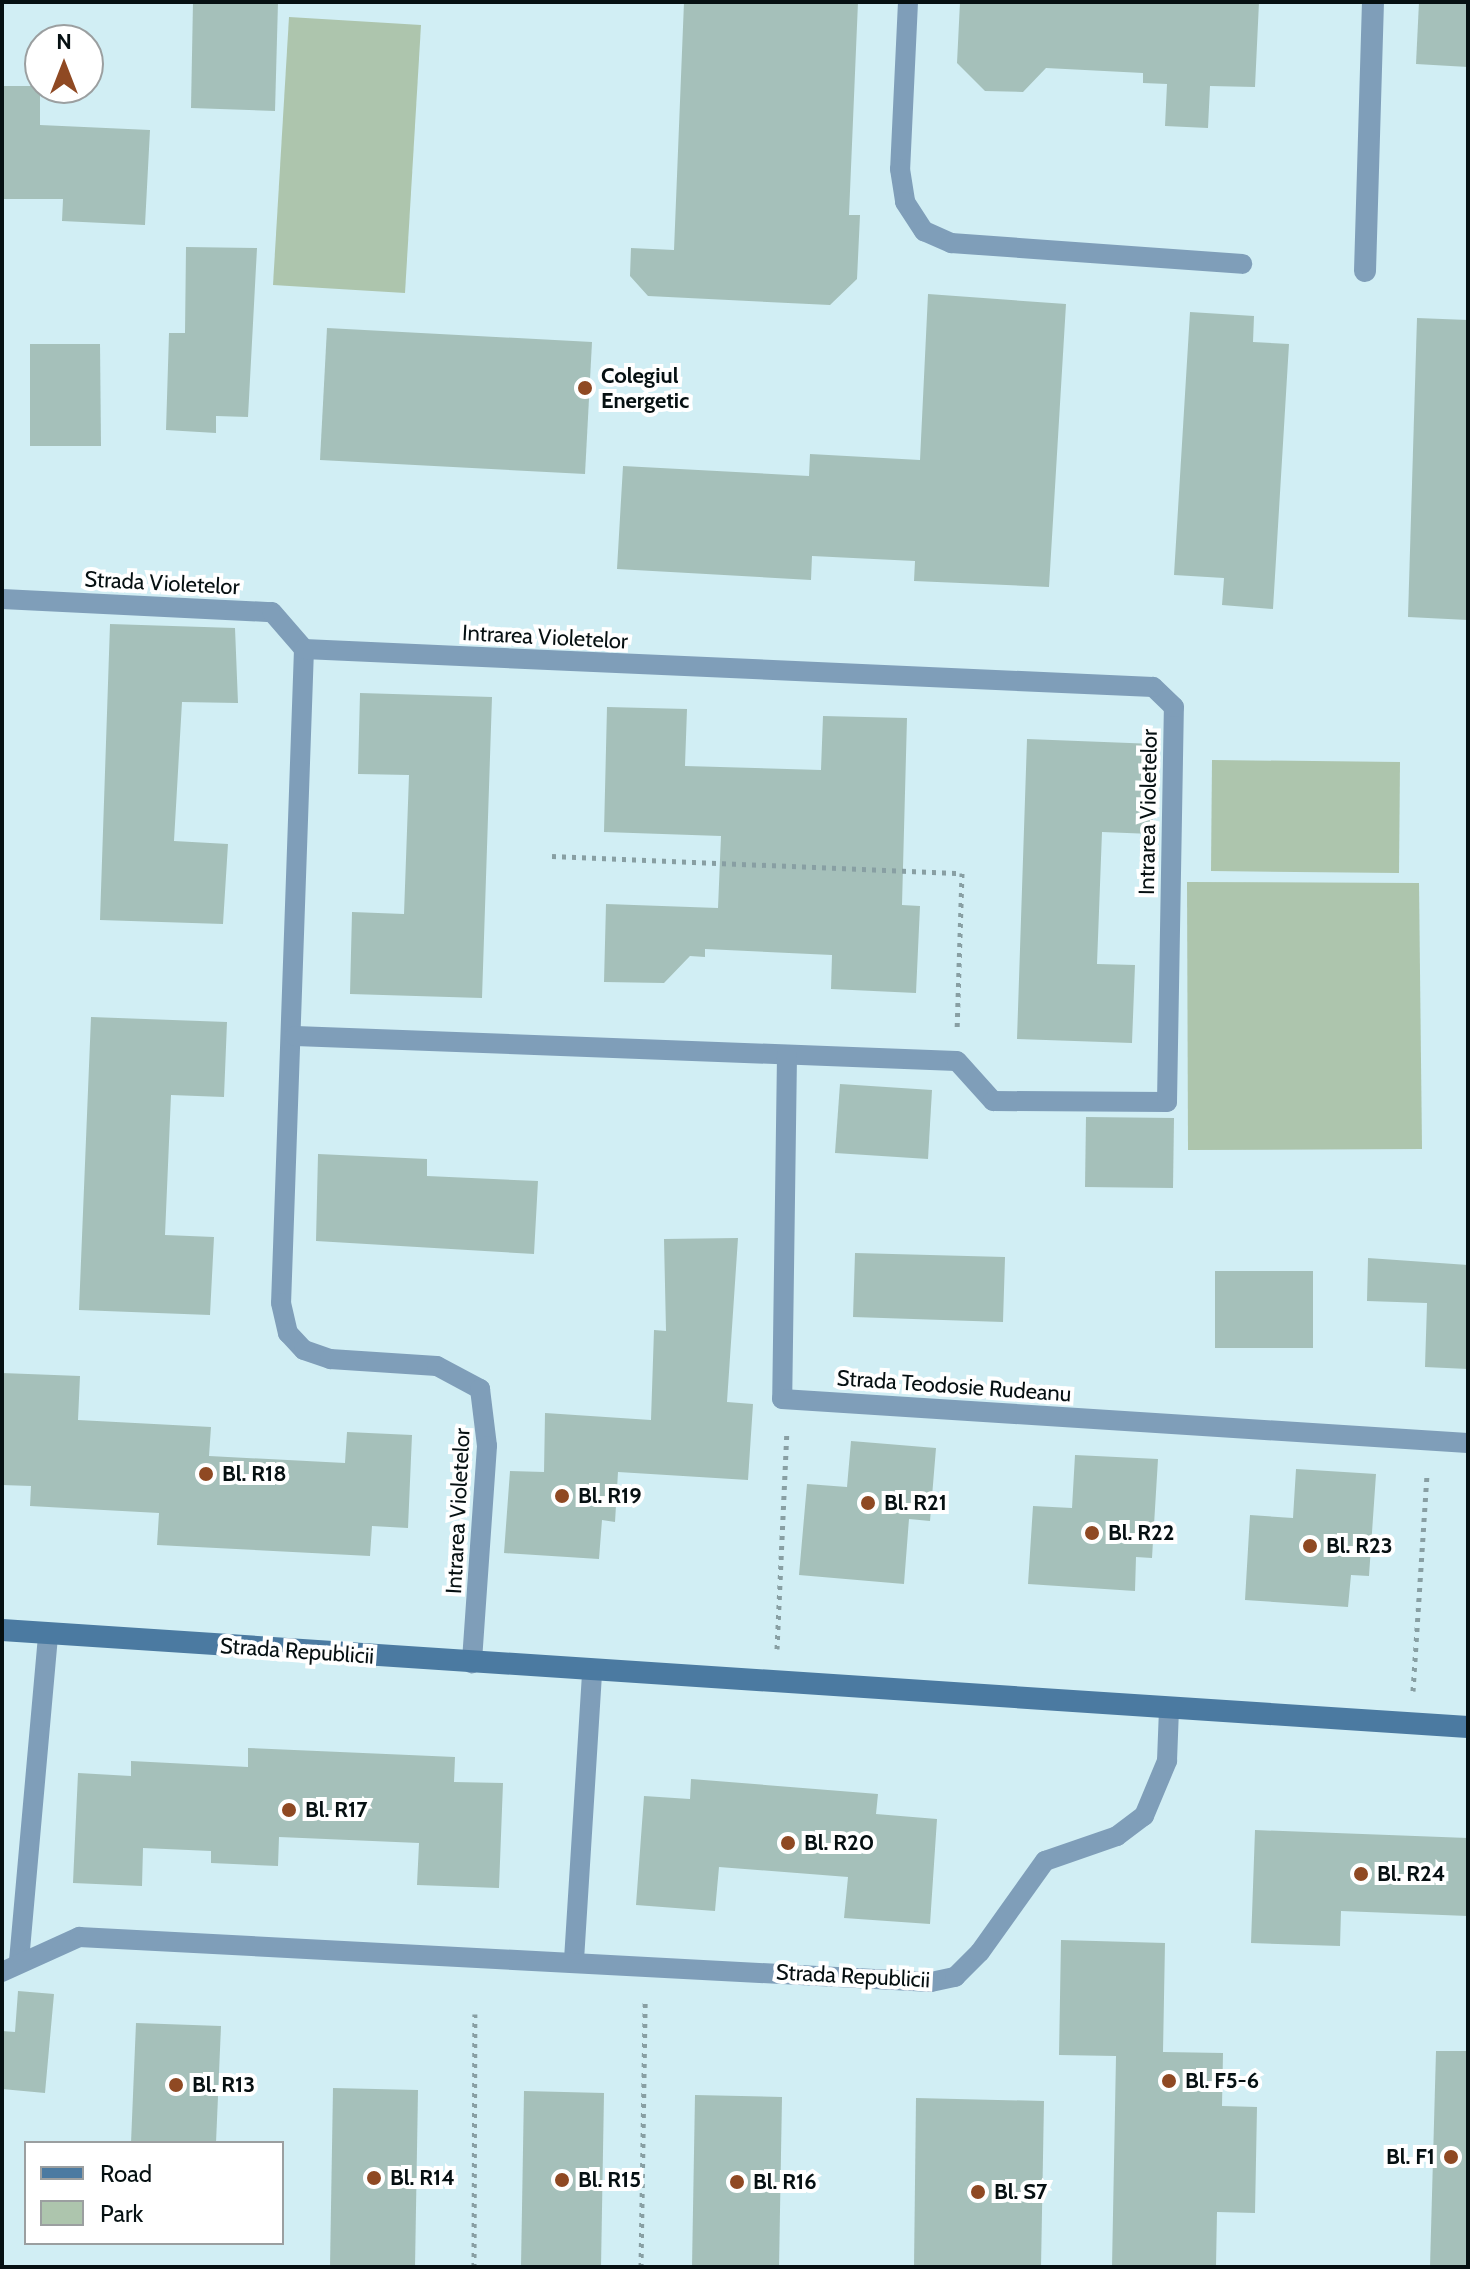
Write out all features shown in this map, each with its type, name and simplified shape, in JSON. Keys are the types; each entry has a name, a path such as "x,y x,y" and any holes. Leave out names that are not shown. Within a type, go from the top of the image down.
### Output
{"main road":[{"name":"Strada Republicii","path":"2,1630 775,1685 1468,1727"}],"street":[{"path":"1365,271 1373,2"}],"lane":[{"path":"908,2 900,169 905,202 924,231 951,243 1242,264"},
{"name":"Strada Violetelor","path":"2,599 272,612 304,649"},
{"name":"Intrarea Violetelor","path":"472,1663 487,1446 480,1389 437,1366 330,1359 304,1350 288,1333 281,1303 295,1036 304,649 1153,687 1174,707 1167,1102 993,1101 957,1061"},
{"path":"295,1036 957,1061"},
{"path":"782,1399 787,1055"},
{"name":"Strada Teodosie Rudeanu","path":"782,1399 1468,1443"},
{"path":"10,1966 48,1634"},
{"path":"574,1960 592,1672"},
{"name":"Strada Republicii","path":"10,1966 79,1937 574,1960 931,1982 955,1977 1045,1861 1117,1836 1144,1816 1167,1761 1169,1710"}],"path":[{"path":"552,856 962,873 957,1061"},
{"path":"775,1685 789,1443 782,1399"},
{"path":"1411,1722 1430,1440"},
{"path":"641,2267 646,1965"},
{"path":"474,2267 475,2014"}],"green space":[{"path":"289,17 421,25 405,293 273,285"},
{"path":"1212,760 1400,762 1399,873 1211,871"},
{"path":"1187,882 1419,883 1422,1149 1188,1150"}],"building":[{"path":"193,2 278,2 275,111 191,108"},
{"path":"684,2 858,2 849,215 860,215 857,279 830,305 648,296 630,276 631,248 674,250"},
{"path":"960,2 1259,2 1255,87 1210,86 1208,128 1165,126 1167,84 1143,83 1143,73 1046,68 1023,92 985,91 957,63"},
{"path":"1419,2 1468,2 1468,67 1416,64"},
{"path":"2,86 24,86 24,104 40,104 40,125 150,130 145,225 62,221 63,199 2,199"},
{"path":"186,247 257,248 248,417 216,416 216,433 166,430 169,333 185,333"},
{"path":"928,294 1066,304 1049,587 914,581 915,561 812,556 811,580 617,569 623,466 809,476 810,454 920,460"},
{"path":"1190,312 1254,316 1253,342 1289,344 1273,609 1222,605 1224,578 1174,575"},
{"path":"1417,318 1468,320 1468,620 1408,617"},
{"path":"327,328 592,342 585,474 320,460"},
{"path":"30,344 100,344 101,446 30,446"},
{"path":"110,624 235,628 238,703 182,702 174,841 228,844 223,924 100,920"},
{"path":"360,693 492,697 482,998 350,994 352,912 404,914 409,775 358,774"},
{"path":"607,707 687,709 685,766 821,770 823,716 907,718 902,905 920,906 916,993 831,989 832,955 705,949 705,957 690,956 664,983 604,982 606,904 718,908 721,836 604,832"},
{"path":"1027,739 1155,744 1152,834 1102,832 1097,964 1135,965 1132,1043 1017,1039"},
{"path":"91,1017 227,1022 224,1097 171,1095 165,1235 214,1237 210,1315 79,1310"},
{"path":"840,1084 932,1090 928,1159 835,1153"},
{"path":"1086,1117 1174,1118 1173,1188 1085,1187"},
{"path":"318,1154 427,1159 427,1176 538,1181 534,1254 316,1241"},
{"path":"738,1238 727,1402 753,1404 748,1480 618,1472 615,1522 602,1520 599,1559 504,1553 510,1471 544,1472 545,1413 651,1420 654,1330 666,1331 664,1239"},
{"path":"855,1253 1005,1257 1003,1322 853,1317"},
{"path":"1368,1258 1468,1265 1468,1369 1425,1367 1427,1303 1367,1301"},
{"path":"1215,1271 1313,1271 1313,1348 1215,1348"},
{"name":"Bl. R18","path":"2,1373 80,1376 78,1420 211,1427 209,1456 345,1463 347,1432 412,1435 408,1528 372,1526 370,1556 157,1545 159,1513 30,1506 31,1486 2,1485"},
{"name":"Bl. R21","path":"851,1441 936,1448 930,1521 909,1519 904,1584 799,1575 807,1484 847,1487"},
{"name":"Bl. R22","path":"1075,1455 1158,1459 1152,1558 1136,1557 1135,1591 1028,1584 1033,1506 1072,1508"},
{"name":"Bl. R23","path":"1296,1469 1376,1474 1369,1576 1351,1575 1348,1607 1245,1600 1250,1515 1293,1518"},
{"name":"Bl. R17","path":"248,1748 455,1757 454,1782 503,1783 499,1888 417,1885 419,1843 279,1837 278,1866 211,1863 211,1851 143,1848 142,1886 73,1883 78,1773 131,1776 131,1761 248,1767"},
{"name":"Bl. R20","path":"691,1779 878,1794 876,1814 937,1819 930,1924 844,1918 848,1877 719,1867 715,1911 636,1905 644,1796 690,1799"},
{"name":"Bl. R24","path":"1255,1830 1468,1838 1468,1916 1341,1911 1340,1946 1251,1943"},
{"name":"Bl. F5-6","path":"1061,1940 1165,1943 1163,2052 1223,2053 1222,2106 1257,2107 1255,2213 1217,2212 1216,2267 1112,2267 1116,2056 1059,2055"},
{"path":"18,1991 54,1994 45,2093 2,2089 2,2031 15,2032"},
{"name":"Bl. R13","path":"136,2023 221,2026 216,2141 131,2141"},
{"name":"Bl. F1","path":"1436,2051 1468,2051 1468,2267 1430,2267"},
{"name":"Bl. R14","path":"333,2088 418,2090 415,2267 330,2267"},
{"name":"Bl. R15","path":"524,2091 604,2093 601,2267 521,2267"},
{"name":"Bl. R16","path":"695,2095 782,2097 779,2267 692,2267"},
{"name":"Bl. S7","path":"916,2098 1044,2101 1041,2267 914,2267"}],"place":[{"name":"Colegiul Energetic","path":"585,388"},
{"name":"Bl. R18","path":"206,1474"},
{"name":"Bl. R19","path":"562,1496"},
{"name":"Bl. R21","path":"868,1503"},
{"name":"Bl. R22","path":"1092,1533"},
{"name":"Bl. R23","path":"1310,1546"},
{"name":"Bl. R17","path":"289,1810"},
{"name":"Bl. R20","path":"788,1843"},
{"name":"Bl. R24","path":"1361,1874"},
{"name":"Bl. F5-6","path":"1169,2081"},
{"name":"Bl. R13","path":"176,2085"},
{"name":"Bl. F1","path":"1451,2157"},
{"name":"Bl. R14","path":"374,2178"},
{"name":"Bl. R15","path":"562,2180"},
{"name":"Bl. R16","path":"737,2182"},
{"name":"Bl. S7","path":"978,2192"}]}
